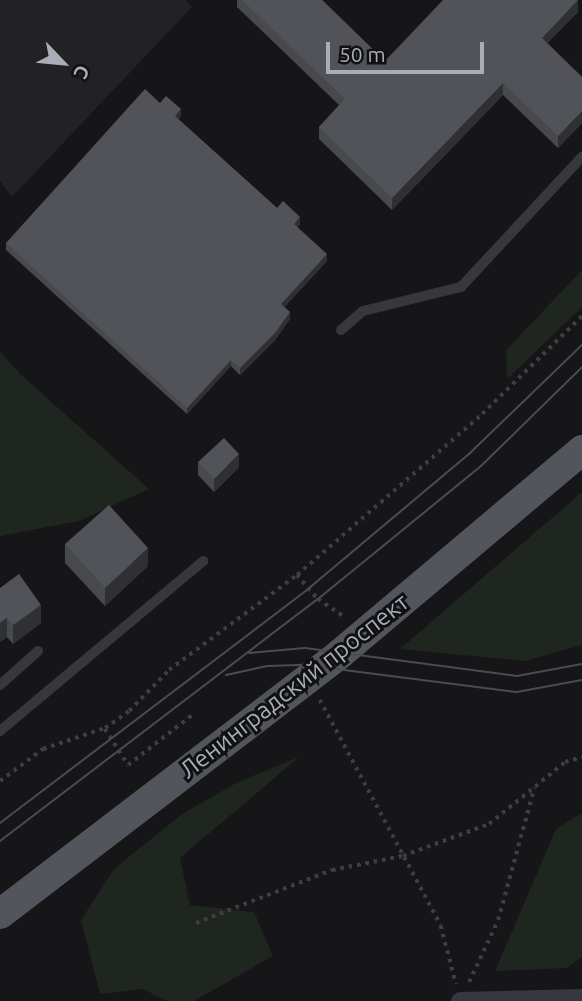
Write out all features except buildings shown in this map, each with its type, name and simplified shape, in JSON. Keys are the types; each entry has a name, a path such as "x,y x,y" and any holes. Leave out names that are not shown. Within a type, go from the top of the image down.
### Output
{"main road":[{"name":"Ленинградский проспект","path":"0,914 341,653 582,450"}],"street":[{"path":"460,1000 582,998"}],"lane":[{"path":"341,330 363,311 461,287 582,157"},
{"path":"0,731 203,561"},
{"path":"0,685 38,652"}],"path":[{"path":"0,781 43,748 105,728 129,711 169,670 297,575 482,414 582,316"},
{"path":"297,575 317,599 343,616"},
{"path":"319,702 373,794 441,926 460,1000"},
{"path":"105,728 128,765 192,715"},
{"path":"196,923 332,870 403,856 489,824 565,762 582,757"},
{"path":"460,1000 498,920 535,786"}],"shaded area":[{"path":"0,0 185,0 192,7 12,197 0,181"},
{"path":"582,270 582,307 507,379 506,350"},
{"path":"0,351 20,374 149,489 79,521 0,536"},
{"path":"582,492 582,645 525,661 400,649"},
{"path":"299,757 180,858 190,905 254,912 273,956 194,1001 167,1001 143,989 100,994 81,920 114,869 182,814 238,782"},
{"path":"582,813 582,957 567,968 495,971 556,829"}],"tram line":[{"path":"0,823 308,589 470,453 582,345"},
{"path":"0,841 318,599 481,466 582,367"},
{"path":"249,653 305,648 517,676 582,664"},
{"path":"226,675 267,666 305,665 517,692 582,680"}]}
